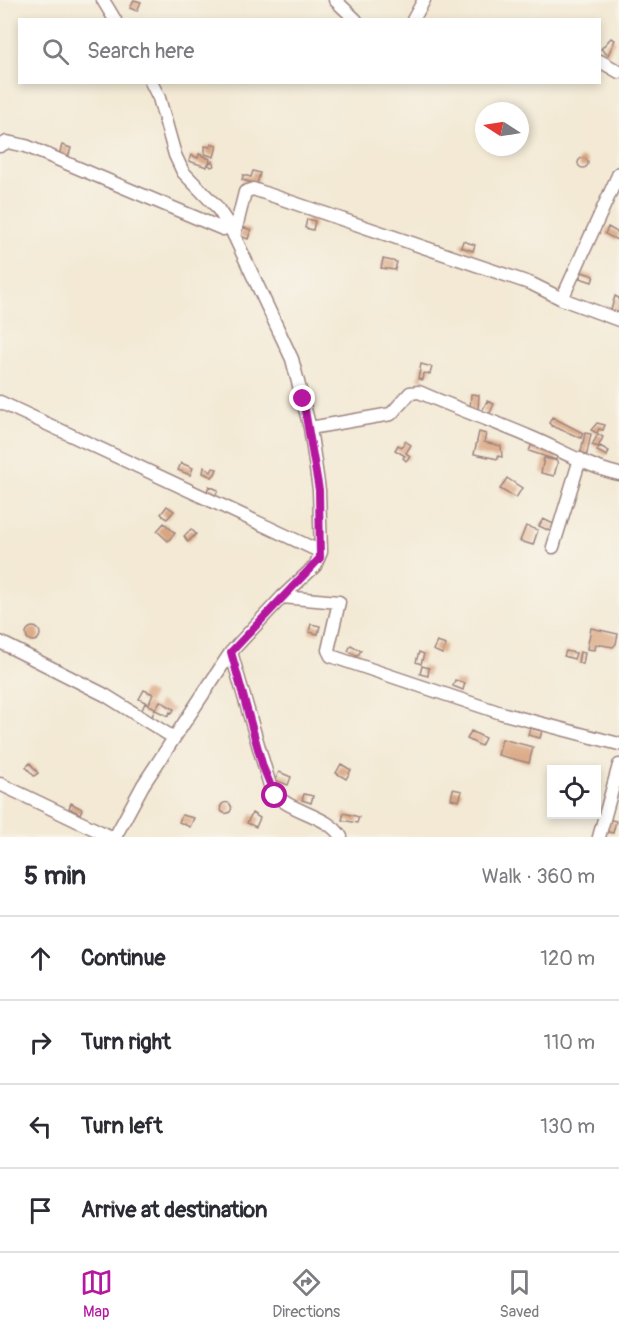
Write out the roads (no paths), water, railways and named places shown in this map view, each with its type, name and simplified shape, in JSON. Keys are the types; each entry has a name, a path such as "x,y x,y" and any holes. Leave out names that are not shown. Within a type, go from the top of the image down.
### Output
{"street":[{"path":"103,0 114,18"},
{"path":"334,0 354,18"},
{"path":"414,18 424,0"},
{"path":"601,62 619,72"},
{"path":"0,784 113,837 143,785 231,652 282,597 315,566 321,552 319,490 310,428 292,359 232,231 216,206 183,172 175,154 159,98 152,84"},
{"path":"0,146 7,142 26,146 232,231"},
{"path":"562,299 619,173"},
{"path":"232,231 245,192 253,189 532,284 562,299 619,320"},
{"path":"310,428 391,414 410,393 419,392 602,470 619,474"},
{"path":"0,402 321,552"},
{"path":"553,547 580,459"},
{"path":"282,597 339,602 328,650 331,656 480,706 619,744"},
{"path":"0,642 105,695 174,738"},
{"path":"231,652 271,789 280,800 315,818 338,833 340,837"},
{"path":"599,837 619,765"}]}
